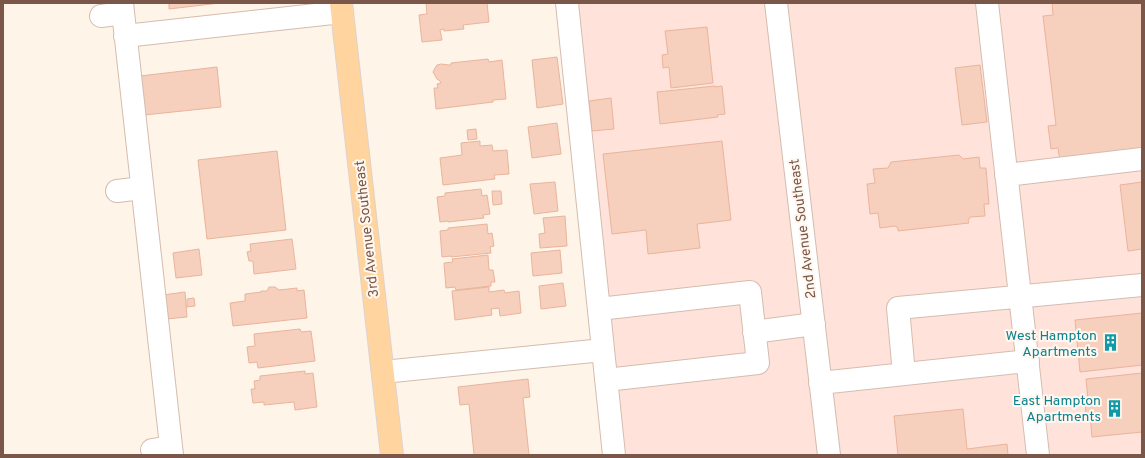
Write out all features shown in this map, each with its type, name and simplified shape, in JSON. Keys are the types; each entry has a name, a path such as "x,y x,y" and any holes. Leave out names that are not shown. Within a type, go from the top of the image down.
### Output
{"main road":[{"name":"3rd Avenue Southeast","path":"341,7 392,455"}],"street":[{"path":"567,3 614,455"},
{"name":"2nd Avenue Southeast","path":"776,3 829,455"},
{"path":"987,3 1006,175 1002,198 1020,296 1038,455"},
{"path":"125,36 341,7"},
{"path":"100,16 122,8 142,188 165,451"},
{"path":"1006,175 1142,159"},
{"path":"117,191 142,188"},
{"path":"904,374 898,308 1142,285"},
{"path":"599,309 750,292 758,363 606,380"},
{"path":"754,332 814,324"},
{"path":"383,372 603,350"},
{"path":"820,383 1028,362"}],"shaded area":[{"path":"567,3 1142,3 1142,455 614,455"}],"building":[{"path":"169,3 220,3 169,9"},
{"path":"426,3 487,3 489,22 463,25 464,29 440,30 442,40 422,42 419,15 427,14"},
{"path":"1052,3 1142,3 1142,152 1060,161 1058,148 1051,149 1048,126 1056,125 1043,16 1053,15"},
{"path":"707,27 713,83 671,88 669,67 663,68 662,55 668,54 665,31"},
{"path":"557,57 563,104 537,108 532,60"},
{"path":"488,59 489,62 502,60 506,99 436,109 434,88 438,88 437,84 441,83 433,72 437,65 451,65 451,63"},
{"path":"980,65 987,122 962,125 955,68"},
{"path":"217,67 221,107 144,115 140,76"},
{"path":"722,86 725,114 717,115 718,117 660,124 657,92"},
{"path":"611,98 614,129 592,131 589,101"},
{"path":"557,123 561,154 532,158 528,127"},
{"path":"476,129 477,139 468,140 467,130"},
{"path":"480,141 480,146 492,145 493,151 507,150 509,174 494,175 495,179 443,185 440,158 462,155 461,143"},
{"path":"722,141 731,220 697,224 700,248 648,254 646,230 612,234 603,154"},
{"path":"277,151 286,230 207,239 198,160"},
{"path":"959,155 963,159 979,157 980,168 986,168 989,204 984,204 985,216 970,217 968,221 969,223 898,231 898,228 895,226 880,228 878,213 870,214 867,184 875,183 873,169 888,168 891,162"},
{"path":"555,182 558,211 534,214 530,184"},
{"path":"1142,182 1142,249 1128,251 1120,185"},
{"path":"481,189 482,196 487,195 490,214 483,215 484,218 440,222 437,197 445,196 445,193"},
{"path":"492,191 501,191 502,204 493,205"},
{"path":"565,216 567,246 540,248 539,234 545,233 543,218"},
{"path":"487,224 488,234 492,233 494,246 490,247 491,253 442,257 440,231 448,230 448,228"},
{"path":"292,239 296,269 254,274 253,261 249,261 247,252 251,251 250,244"},
{"path":"199,249 202,275 176,278 173,253"},
{"path":"560,250 562,273 533,276 531,253"},
{"path":"488,255 489,270 493,270 495,282 491,282 491,286 456,290 455,287 446,288 444,263 453,262 452,259"},
{"path":"563,283 566,306 541,309 539,286"},
{"path":"269,287 275,287 279,290 297,288 297,291 304,290 307,318 233,326 230,303 245,301 245,294 267,291"},
{"path":"489,287 489,292 504,290 505,293 519,291 521,313 500,316 499,308 491,309 492,315 455,320 452,291"},
{"path":"185,292 187,317 166,319 163,295"},
{"path":"194,298 195,306 187,307 187,299"},
{"name":"West Hampton Apartments","path":"1142,313 1142,365 1080,372 1075,320"},
{"path":"300,329 301,332 311,331 315,361 258,368 257,362 249,363 247,347 255,346 254,334"},
{"path":"305,371 305,374 313,373 317,407 295,410 294,402 264,405 264,402 253,403 251,389 255,389 254,381 260,380 260,376"},
{"name":"East Hampton Apartments","path":"1142,373 1142,432 1092,437 1090,415 1086,416 1085,400 1088,400 1086,379"},
{"path":"528,379 530,397 523,398 529,455 474,455 469,404 460,405 458,387"},
{"path":"963,409 967,449 1007,444 1008,455 898,455 894,416"}],"place":[{"name":"West Hampton Apartments","path":"1110,343"},
{"name":"East Hampton Apartments","path":"1114,408"}]}
